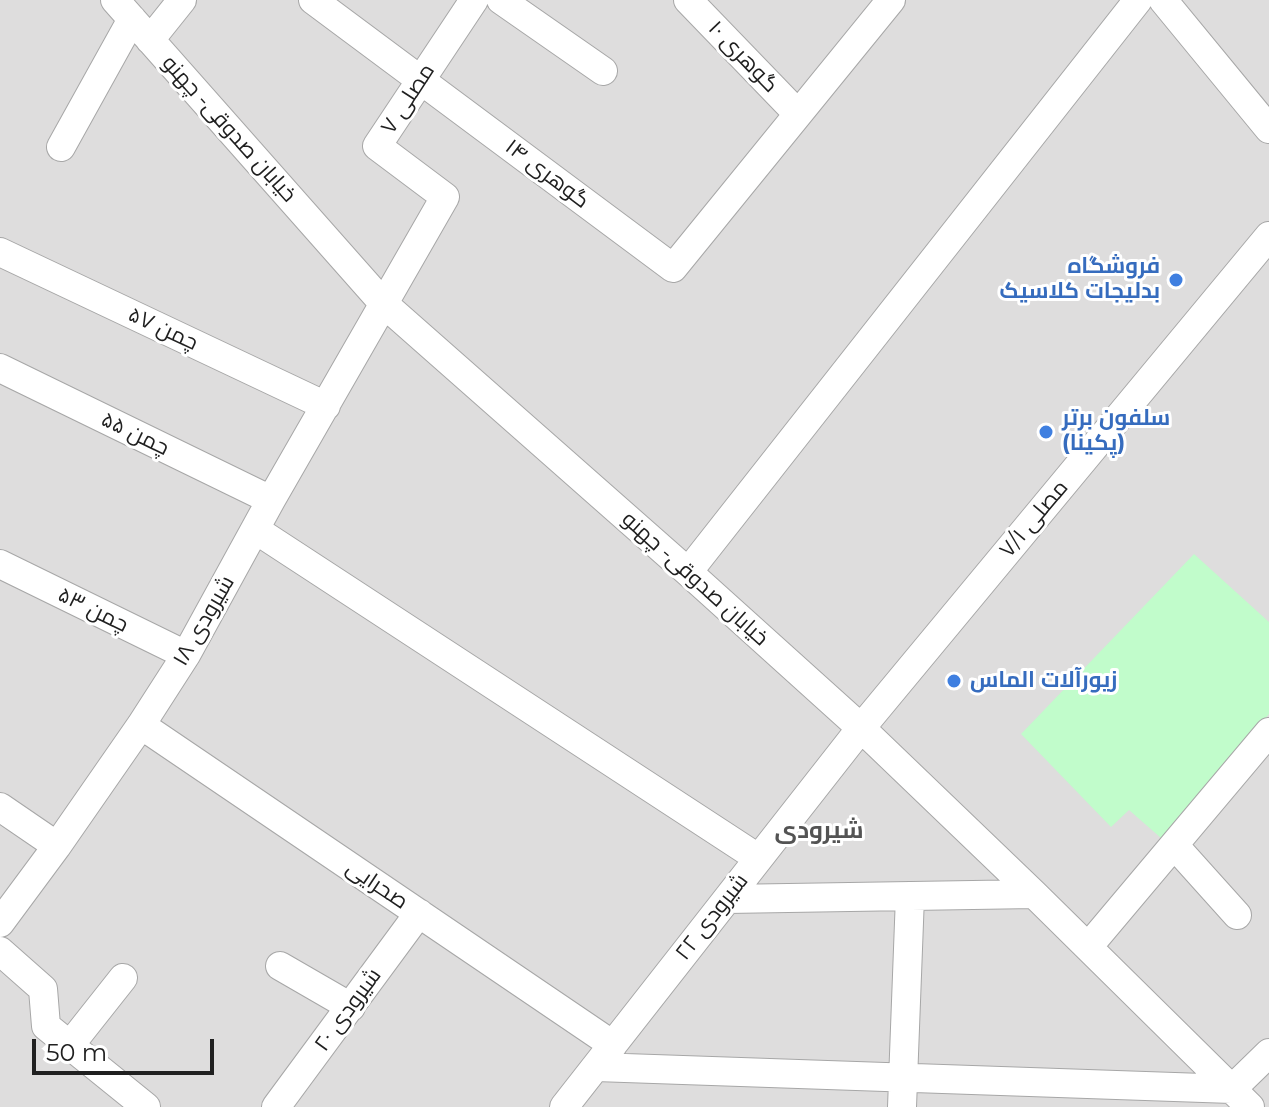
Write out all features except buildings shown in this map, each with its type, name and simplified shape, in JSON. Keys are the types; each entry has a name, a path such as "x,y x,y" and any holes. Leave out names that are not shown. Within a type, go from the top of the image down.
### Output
{"street":[{"path":"61,147 133,20 182,0"},
{"name":"گوهری ۱۴","path":"313,0 673,268 798,114"},
{"name":"مصلی ۷","path":"383,303 445,197 377,146 474,0"},
{"path":"501,0 603,71"},
{"name":"گوهری ۱۰","path":"688,0 798,114"},
{"path":"798,114 891,0"},
{"path":"688,572 1138,0"},
{"path":"1171,3 1269,129"},
{"name":"خیابان صدوقی- چهنو","path":"133,20 383,303 861,728 1241,1098"},
{"name":"مصلی ۷/۱","path":"861,728 1269,236"},
{"name":"چمن ۵۷","path":"0,252 326,406"},
{"name":"شیرودی ۱۸","path":"0,923 141,725 186,655 383,303"},
{"name":"چمن ۵۵","path":"0,368 271,500"},
{"path":"256,530 758,858"},
{"name":"چمن ۵۳","path":"0,564 186,655"},
{"name":"صحرایی","path":"141,725 419,913 604,1056"},
{"name":"شیرودی ۲۲","path":"564,1107 861,728"},
{"path":"1088,947 1269,732"},
{"path":"0,807 57,846"},
{"path":"1175,846 1237,915"},
{"path":"727,899 1034,894"},
{"path":"902,1107 910,896"},
{"name":"شیرودی ۲۰","path":"276,1107 419,913"},
{"path":"0,951 43,989 46,1026 146,1107"},
{"path":"280,966 351,1007"},
{"path":"70,1045 123,978"},
{"path":"604,1056 1241,1098 1269,1053"}],"shaded area":[{"path":"0,0 1269,0 1269,1107 0,1107"}],"green space":[{"path":"1194,554 1269,622 1269,714 1161,838 1129,810 1111,827 1021,734"}],"place":[{"name":"فروشگاه بدلیجات کلاسیک","path":"1176,280"},
{"name":"سلفون برتر (پکینا)","path":"1046,432"},
{"name":"زیورآلات الماس","path":"954,681"}],"district":[{"name":"شیرودی","path":"819,831"}]}
